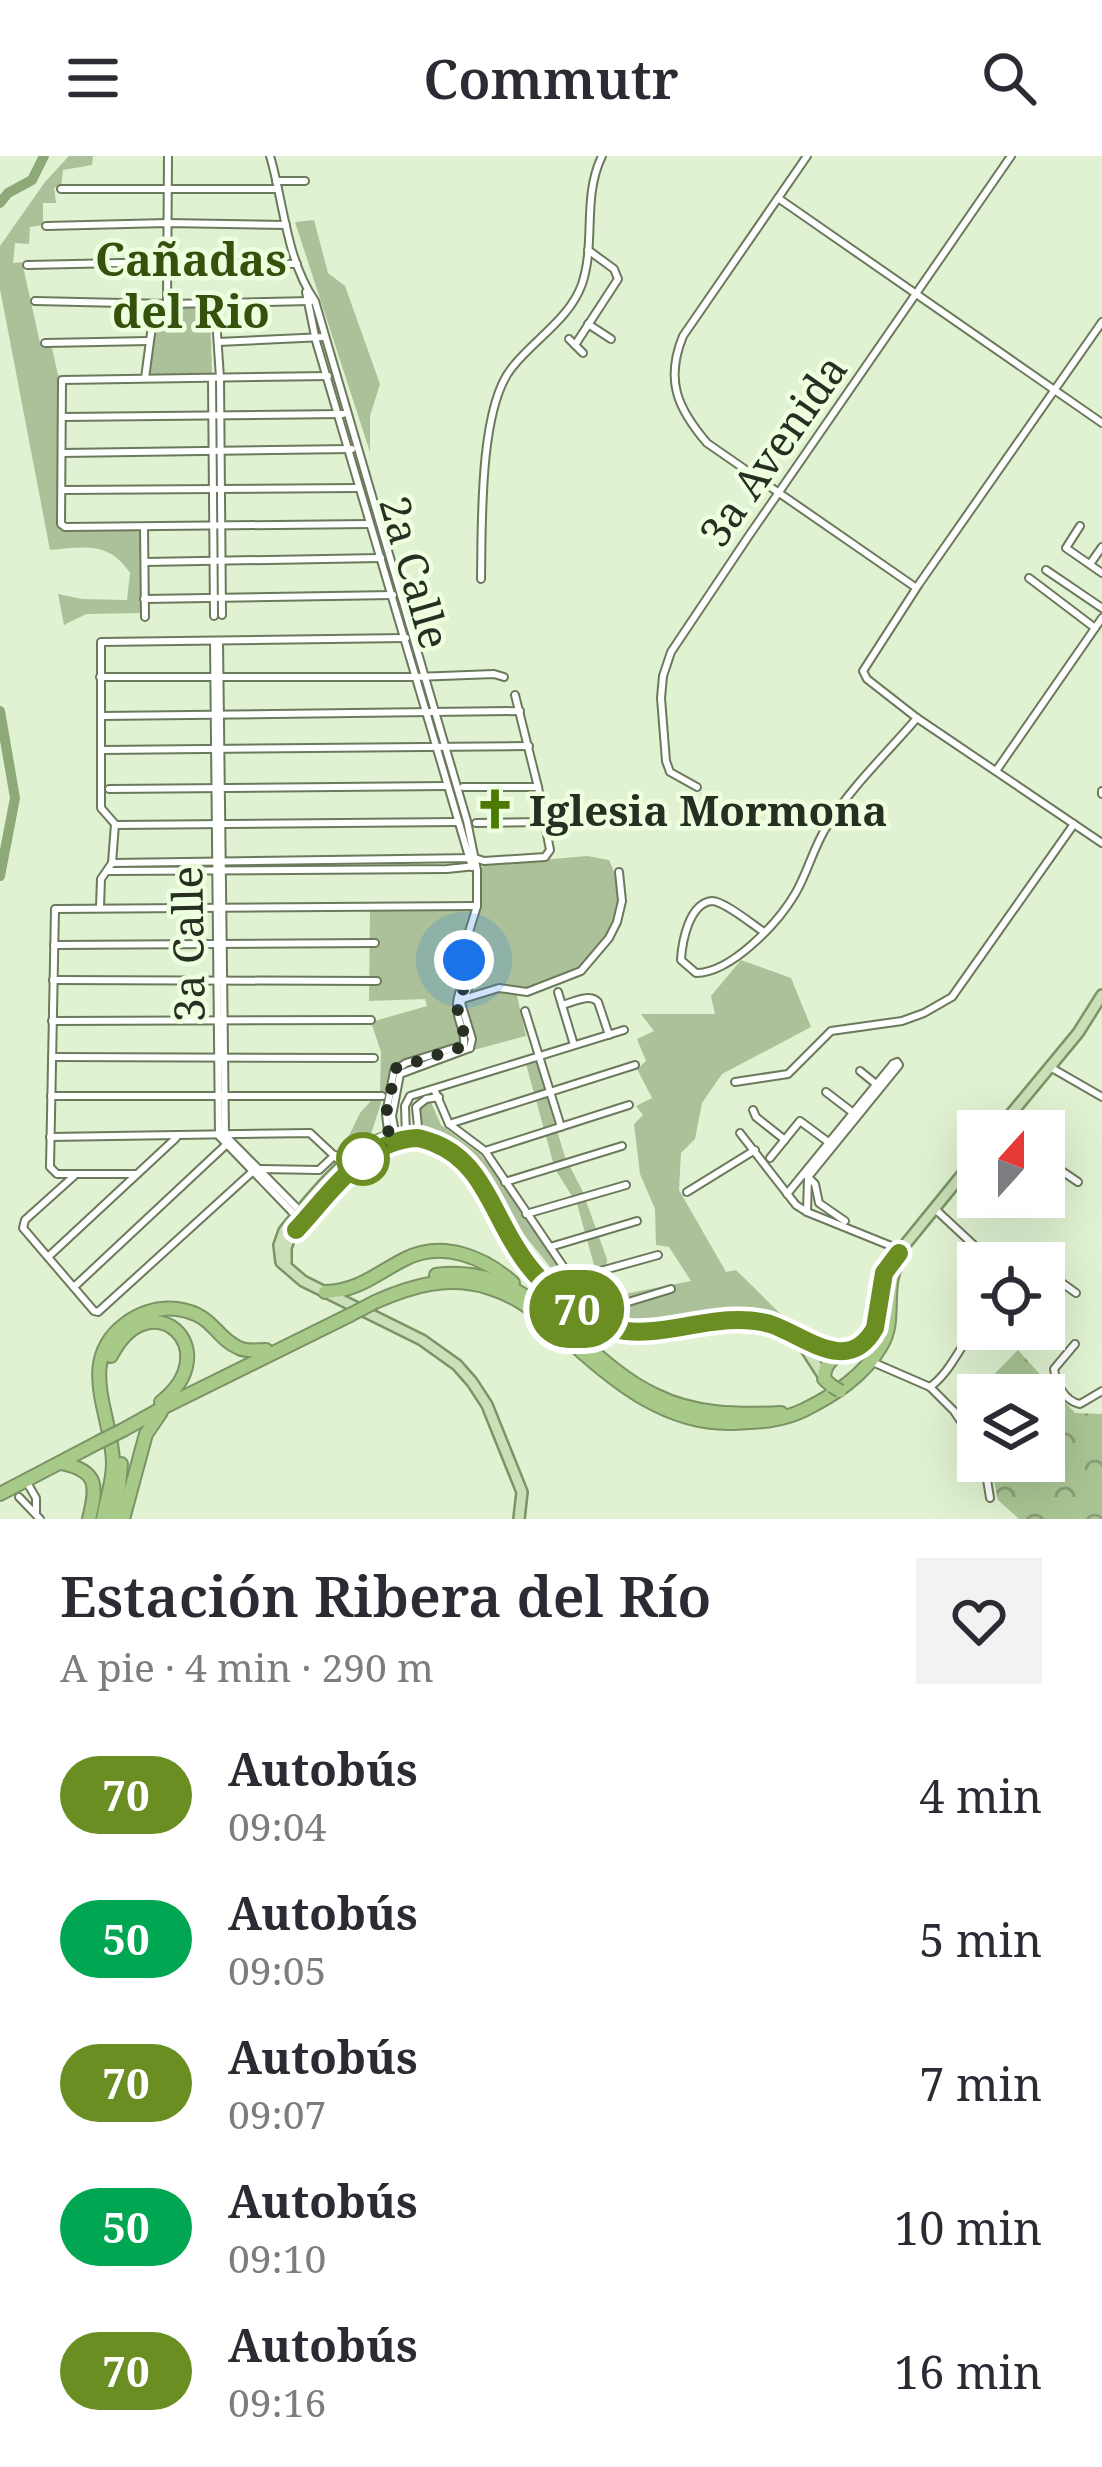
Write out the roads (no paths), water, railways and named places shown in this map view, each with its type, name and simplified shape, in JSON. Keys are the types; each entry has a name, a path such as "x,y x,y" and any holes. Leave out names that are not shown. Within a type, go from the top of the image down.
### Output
{"highway":[{"path":"326,1292 354,1288 409,1257 437,1251 482,1260 527,1296"},
{"path":"164,1404 403,1282 460,1273 499,1281 527,1296 620,1374 673,1403 711,1412 797,1410 837,1388 868,1359 884,1335 891,1275 901,1251"},
{"path":"371,1300 428,1283 473,1283 494,1289 541,1316 615,1381 651,1403 709,1421 762,1422 782,1419 821,1401 871,1361 886,1336 892,1275 901,1251"},
{"path":"848,1350 828,1363 832,1385 854,1390 895,1333 901,1251"},
{"path":"103,1519 114,1468 98,1380 105,1348 115,1333 145,1312 180,1310 209,1321 237,1348 266,1350"},
{"path":"112,1519 121,1469 108,1397 108,1366 122,1339 146,1322 161,1322 181,1334 187,1363 184,1378 146,1434 123,1519"},
{"path":"0,1490 266,1350 288,1344"},
{"path":"57,1461 76,1466 96,1488 89,1519"}],"main road":[{"path":"1017,1110 1102,995"},
{"path":"519,1519 521,1492 487,1405 457,1365 422,1340 303,1281 280,1257 284,1231 345,1162 395,1139 419,1138 448,1149 462,1159 493,1203 532,1269 560,1298 602,1325 639,1331 746,1321 774,1325 823,1348 848,1350 871,1335 884,1273 957,1180"},
{"path":"287,1269 287,1243 301,1214 362,1160 395,1139"},
{"path":"332,1191 345,1162"},
{"path":"798,1339 832,1385"}],"street":[{"path":"167,304 168,156"},
{"name":"2a Calle","path":"270,156 297,264 440,747 467,822 475,865 475,906 465,936 464,987 459,1000 472,1040 467,1047 400,1074 393,1102 395,1139"},
{"path":"481,579 482,502 497,389 512,366 577,297 584,277 591,190 602,156"},
{"path":"807,156 683,336 674,358 674,374 686,418 706,443 917,588"},
{"name":"3a Avenida","path":"697,787 670,772 666,761 663,676 671,652 1011,156"},
{"path":"61,189 305,181"},
{"path":"778,198 1102,423"},
{"path":"46,226 286,225"},
{"path":"583,353 572,342 616,284 618,274 586,250"},
{"path":"27,265 297,264"},
{"path":"35,301 311,301"},
{"path":"145,378 155,303"},
{"path":"215,303 218,616"},
{"path":"1102,322 864,667 868,679 917,718 1102,843"},
{"path":"588,324 611,339"},
{"path":"218,342 320,337"},
{"path":"45,344 149,341"},
{"path":"332,376 65,379 61,383 61,524 375,523"},
{"path":"62,417 343,414"},
{"path":"62,453 353,449"},
{"path":"63,490 364,488"},
{"path":"143,526 145,617"},
{"path":"1080,526 1066,548 1102,573"},
{"path":"1090,564 1102,547"},
{"path":"145,562 385,558"},
{"path":"1046,570 1102,608"},
{"path":"1029,578 1095,628"},
{"path":"145,599 396,595"},
{"path":"995,771 1102,618"},
{"path":"408,637 106,640 100,646 101,808 115,824 544,822"},
{"name":"3a Calle","path":"216,641 225,1139"},
{"path":"100,677 504,677"},
{"path":"110,867 475,865 548,855 538,787 515,695"},
{"path":"100,716 520,711"},
{"path":"764,932 713,901 692,918 681,960 696,973 716,970 764,932 794,898 828,824 917,718"},
{"path":"101,750 529,746"},
{"path":"109,789 538,787"},
{"path":"100,907 101,879 110,867 115,824"},
{"path":"735,1082 788,1074 831,1031 902,1022 952,997 1074,824"},
{"path":"459,1000 499,988 527,992 581,971 617,922 622,901 619,872"},
{"path":"137,1174 52,1171 56,909 475,906"},
{"path":"54,945 375,944"},
{"path":"53,980 376,981"},
{"path":"558,992 574,1045"},
{"path":"562,1005 595,998 609,1035"},
{"path":"525,1011 561,1127"},
{"path":"52,1022 371,1019"},
{"path":"419,1138 416,1107 436,1093 624,1030"},
{"path":"52,1058 374,1058"},
{"path":"449,1124 635,1066"},
{"path":"1050,1067 1102,1097"},
{"path":"787,1194 878,1086 860,1071"},
{"path":"826,1091 856,1115"},
{"path":"395,1139 410,1096 436,1093"},
{"path":"436,1093 449,1124 484,1151 564,1269 575,1276 658,1255"},
{"path":"51,1096 382,1096"},
{"path":"484,1151 629,1105"},
{"path":"753,1110 784,1140"},
{"path":"770,1158 801,1120 832,1144"},
{"path":"740,1132 796,1205 901,1251"},
{"path":"50,1137 225,1139 312,1133 345,1162"},
{"path":"48,1257 178,1136"},
{"path":"225,1139 301,1214"},
{"path":"74,1287 225,1139"},
{"path":"505,1182 622,1146"},
{"path":"687,1192 755,1150"},
{"path":"77,1174 23,1228 98,1312 255,1171 319,1170 335,1155"},
{"path":"1065,1173 1078,1182"},
{"path":"806,1176 807,1212"},
{"path":"806,1176 815,1184 819,1203 844,1221"},
{"path":"526,1214 626,1185"},
{"path":"933,1208 970,1242"},
{"path":"550,1247 637,1221"},
{"path":"604,1270 612,1298 618,1302 671,1288"},
{"path":"1065,1285 1076,1293"},
{"path":"1076,1344 1054,1369 1061,1389 1080,1404 1102,1391"},
{"path":"930,1387 958,1350"},
{"path":"877,1364 930,1387 957,1414"},
{"path":"987,1482 990,1498"},
{"path":"28,1486 36,1498 38,1515"},
{"path":"19,1497 38,1515"}],"waterway":[{"path":"0,203 32,180 44,156"},
{"path":"0,711 15,798 0,876"}],"place":[{"name":"Iglesia Mormona","path":"495,809"}],"district":[{"name":"Cañadas del Rio","path":"191,284"}]}
